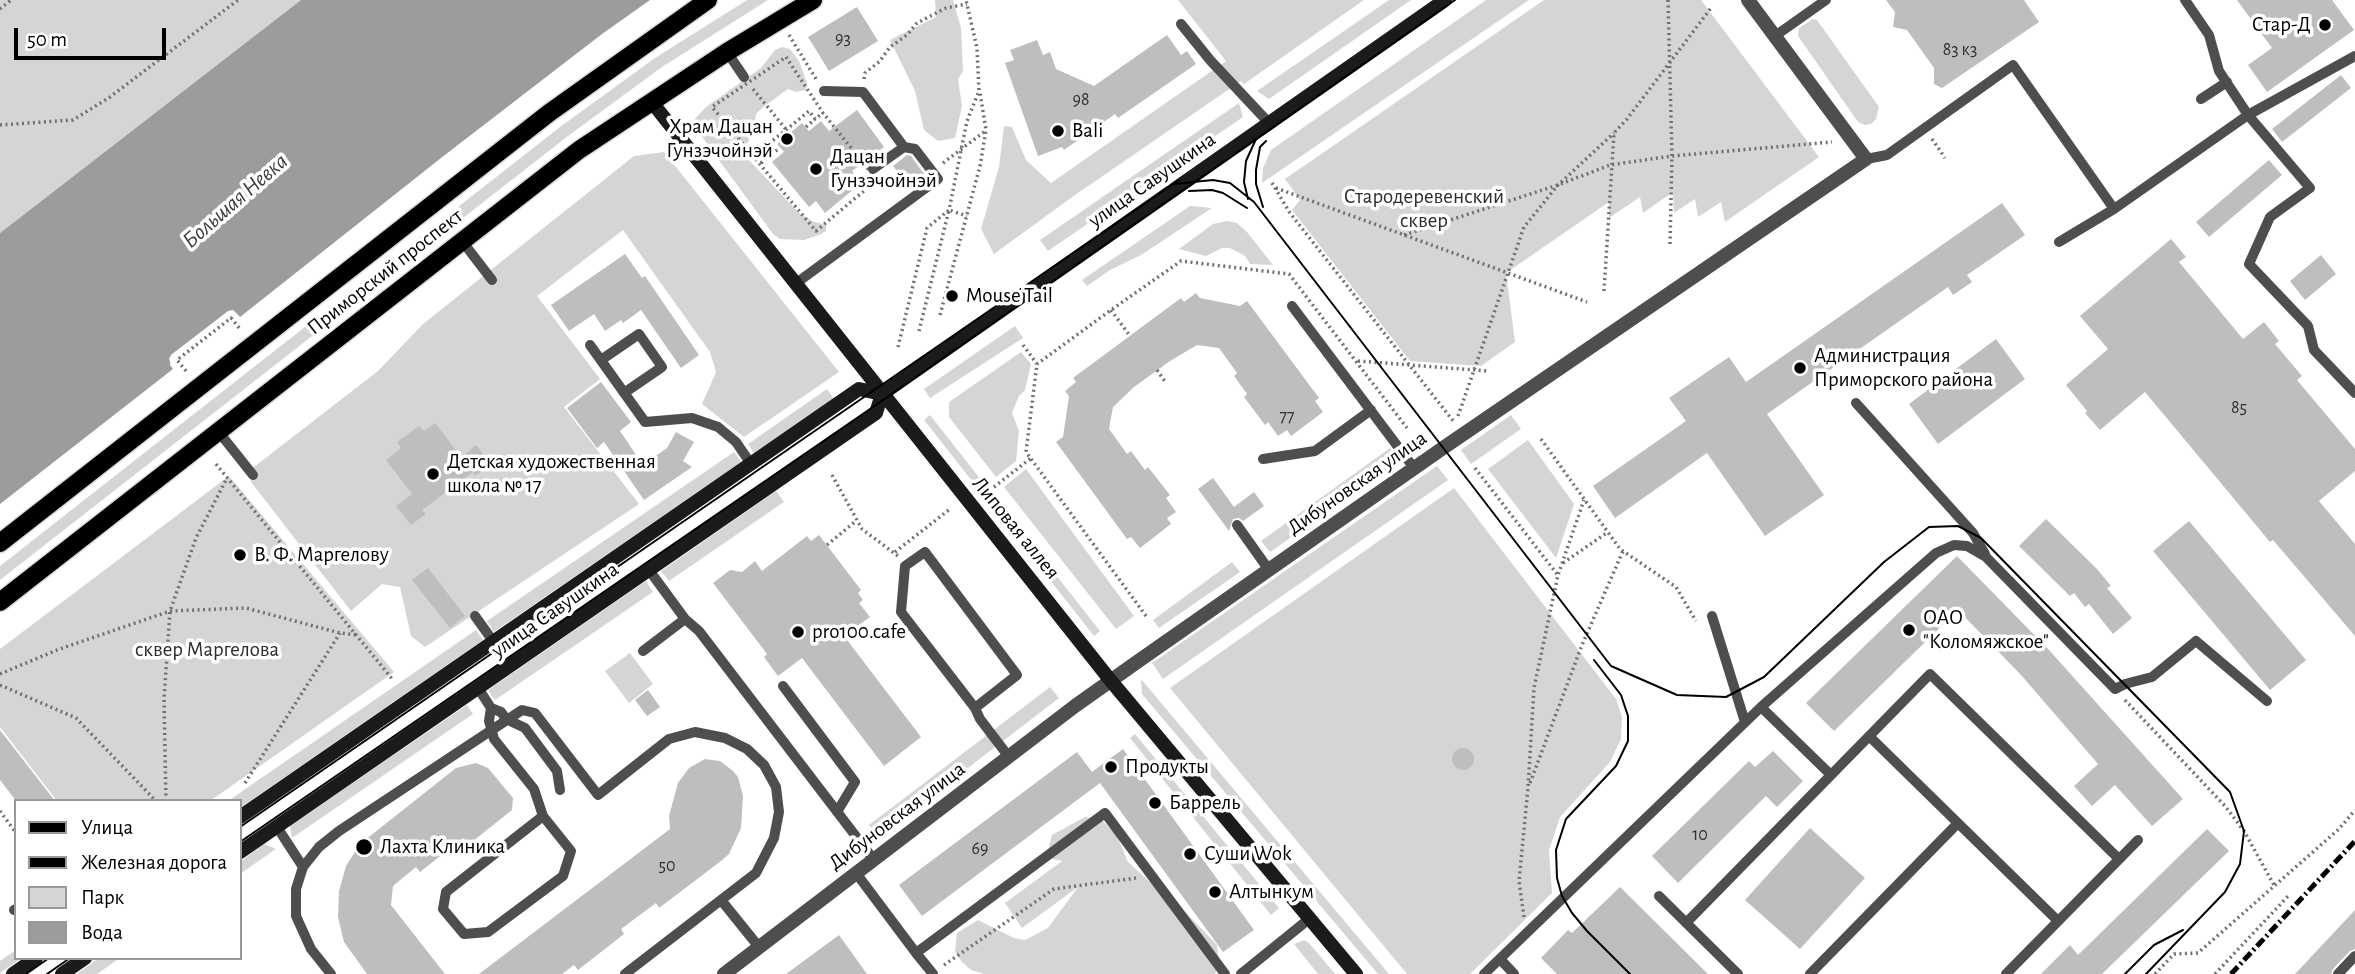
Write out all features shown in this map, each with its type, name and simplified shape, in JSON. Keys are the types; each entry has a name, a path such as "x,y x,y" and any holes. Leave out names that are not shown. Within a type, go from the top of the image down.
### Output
{"main road":[{"name":"Приморский проспект","path":"0,543 549,113 708,0"},
{"name":"Приморский проспект","path":"0,602 579,150 727,52 813,0"},
{"name":"улица Савушкина","path":"242,851 876,413 882,394 1445,0"},
{"name":"Липовая аллея","path":"651,101 1111,681 1356,974"},
{"name":"улица Савушкина","path":"242,816 859,389 882,394"},
{"path":"13,974 33,960"},
{"path":"62,974 82,960"}],"street":[{"path":"1748,0 1866,159"},
{"name":"Дибуновская улица","path":"724,974 1111,681 1414,468 1866,159"}],"lane":[{"path":"1775,36 1826,0"},
{"path":"2185,0 2209,35 2219,71 2248,115 2310,188 2270,217 2249,264 2308,326 2314,350 2355,393"},
{"path":"1181,24 1210,60 1269,123"},
{"path":"727,52 746,80"},
{"path":"2059,242 2114,209 2248,115 2355,56"},
{"path":"1866,159 1887,155 2013,65 2114,209"},
{"path":"2201,99 2227,82"},
{"path":"795,284 938,179 915,149 904,147 863,92 824,91"},
{"path":"873,169 904,147"},
{"path":"462,241 492,280"},
{"path":"1292,306 1414,468"},
{"path":"601,360 639,334 662,367 624,393"},
{"path":"590,345 645,422 692,418 718,427 736,442 751,464"},
{"path":"1856,403 1973,533 1986,557 2115,690 2125,684 2152,677 2196,641 2267,701"},
{"path":"1263,459 1315,451 1371,410"},
{"path":"218,431 253,475"},
{"path":"1237,525 1269,570"},
{"path":"1484,974 1761,707 1936,553 1954,545 1967,546 1986,557"},
{"path":"975,708 1017,675 925,552 905,566 901,612 1009,757"},
{"path":"649,570 685,619 699,631 874,860"},
{"path":"475,616 493,641"},
{"path":"1712,616 1745,722"},
{"path":"643,651 685,619"},
{"path":"1686,922 1930,674 2119,859"},
{"path":"783,686 855,782 837,812"},
{"path":"478,688 491,708 525,728 557,771 559,790"},
{"path":"1761,707 1830,775"},
{"path":"491,708 488,721 494,739 534,789 543,816 571,851 563,876 488,932 464,934 443,909 446,892 543,816"},
{"path":"331,974 311,948 296,916 296,889 303,867 319,847 339,831 522,710 535,713 598,795 668,739 695,732 725,738 747,749 764,765 776,787 779,812 774,838 756,873 625,974"},
{"path":"1869,736 2058,921"},
{"path":"916,953 1105,813 1225,974"},
{"path":"1810,974 1958,823"},
{"path":"277,827 303,867"},
{"path":"2006,974 2138,840"},
{"path":"856,873 932,974"},
{"path":"1659,896 1738,974"},
{"path":"722,900 759,947"},
{"path":"1241,974 1309,919"},
{"path":"2339,974 2355,956"},
{"path":"1500,960 1514,974"}],"path":[{"path":"0,9 12,0"},
{"path":"0,125 73,120 110,97 238,0"},
{"path":"1668,0 1672,156 1670,245"},
{"path":"863,77 890,47 907,35 917,23 946,8 967,4"},
{"path":"1272,183 1290,213 1455,423 1524,227 1558,185 1628,119 1711,8"},
{"path":"789,35 824,91"},
{"path":"786,57 823,113 877,180 816,230 712,107 746,80 786,57"},
{"path":"746,80 788,131"},
{"path":"940,315 980,166 986,130 979,91"},
{"path":"771,154 765,147 788,131 808,111 815,119"},
{"path":"806,127 823,113"},
{"path":"1925,129 1945,158"},
{"path":"933,172 986,130"},
{"path":"1604,291 1614,133"},
{"path":"1404,235 1558,185 1610,165 1672,156 1852,139"},
{"path":"761,163 780,148"},
{"path":"1276,188 1587,302"},
{"path":"919,331 949,210 967,216"},
{"path":"1037,364 1181,261 1289,274 1407,428"},
{"path":"1111,310 1130,336"},
{"path":"186,372 177,360 210,334 231,318 240,330"},
{"path":"1023,345 1037,364 1026,452 1146,616"},
{"path":"1356,361 1488,371"},
{"path":"1157,370 1166,383"},
{"path":"1541,439 1623,551 1676,587 1697,621"},
{"path":"994,486 1031,458"},
{"path":"216,464 393,680"},
{"path":"1475,468 1558,575"},
{"path":"832,475 862,529 895,552 905,566"},
{"path":"166,799 164,699 170,611 196,538 227,478"},
{"path":"1528,933 1519,881 1534,688 1558,575 1584,500"},
{"path":"895,552 950,509"},
{"path":"827,545 856,521"},
{"path":"1562,563 1608,532"},
{"path":"1528,788 1582,645 1623,551"},
{"path":"0,674 57,650 170,611 246,608 340,633 358,635"},
{"path":"244,783 340,633"},
{"path":"0,685 76,718 154,799"},
{"path":"2115,690 2225,806 2244,831 2274,885"},
{"path":"2155,974 2175,954 2198,953 2339,829 2355,810"},
{"path":"0,811 14,830"},
{"path":"932,974 1054,889 1152,876"},
{"path":"2215,974 2290,894"}],"green space":[{"path":"0,0 301,0 0,233"},
{"path":"747,0 768,0 662,67 568,136 0,580 0,566 560,127 655,58"},
{"path":"935,0 953,0 961,28 963,71 958,79 962,106 955,138 938,141 924,130 915,91 890,40 936,17"},
{"path":"1178,0 1364,0 1244,84 1241,81 994,254 981,229 999,167 1004,126 1012,127 1026,160 1051,183 1226,61"},
{"path":"1389,0 1411,0 1269,99 1257,91"},
{"path":"1486,0 1529,0 1262,183 1263,168 1271,150"},
{"name":"Стародеревенский сквер","path":"1544,0 1701,0 1819,157 1725,222 1721,202 1698,217 1695,199 1674,213 1673,192 1643,213 1640,197 1609,218 1609,202 1506,273 1515,342 1481,366 1410,361 1292,210 1300,200 1285,179"},
{"path":"1813,19 1817,20 1879,107 1876,119 1871,124 1858,122 1798,36 1799,28"},
{"path":"782,47 790,49 799,61 807,83 806,90 796,92 788,89 762,108 756,114 754,129 744,151 747,158 799,213 826,225 826,231 804,240 780,239 773,234 694,126 695,119 706,107 761,68 775,50"},
{"path":"1239,103 1243,117 1048,251 1040,240"},
{"path":"664,152 839,372 744,437 702,404 716,372 710,352 623,230 537,296 600,379 564,407 639,504 425,647 411,636 400,587 382,584 351,611 251,482 250,470 378,371 423,324 634,156"},
{"path":"1190,206 1212,208 1141,255 1110,270 1087,286 1082,280"},
{"path":"1227,221 1237,223 1247,232 1273,265 1250,264 1245,256 1230,248 1222,248 1206,256 1179,249 1213,224"},
{"path":"1015,326 1023,338 930,398 924,389"},
{"path":"1021,352 1031,364 1025,390 1019,396 1012,413 1019,431 1016,461 996,477 949,417 949,402"},
{"path":"827,389 834,399 754,453 748,444"},
{"path":"930,415 1100,631 1094,636 924,420"},
{"path":"1511,415 1521,429 1471,464 1461,450"},
{"path":"1528,440 1574,504 1556,558 1488,469"},
{"path":"1390,448 1400,462 1270,552 1261,541"},
{"path":"734,452 741,462 494,632 487,621"},
{"path":"1437,466 1448,480 1163,679 1152,663"},
{"path":"1026,469 1134,616 1116,629 1004,487"},
{"name":"сквер Маргелова","path":"229,476 394,672 213,799 55,799 0,727 0,649"},
{"path":"1454,488 1616,699 1622,717 1621,739 1610,762 1560,817 1549,850 1552,893 1470,974 1407,974 1170,688"},
{"path":"776,491 784,502 669,581 661,571"},
{"path":"1232,562 1240,572 1159,628 1153,620"},
{"path":"646,581 653,592 495,700 488,690"},
{"path":"476,630 483,640 242,807 242,799 231,799"},
{"path":"630,653 653,684 629,703 605,671"},
{"path":"1141,679 1389,974 1378,974 1142,694"},
{"path":"1050,687 1059,698 878,837 869,825"},
{"path":"467,705 473,714 292,838 290,826"},
{"path":"1135,734 1279,908 1271,915 1130,738"},
{"path":"1085,817 1101,819 1117,836 1128,862 1162,893 1175,901 1217,945 1219,962 1215,974 984,974 971,970 962,962 955,952 957,933 978,920 1014,938 1025,940 1048,928 1078,887 1022,928 1005,903 1062,861 1053,859 1048,850 1052,835"},
{"path":"264,844 276,849 242,873 242,860"},
{"path":"1304,940 1335,974 1318,974 1294,944"},
{"path":"14,951 14,960 19,960 0,973 0,961"},
{"path":"96,960 117,960 97,974 77,974"}],"water":[{"name":"Большая Невка","path":"301,0 650,0 441,158 240,317 233,310 171,355 170,365 173,369 0,504 0,233"}],"pier":[{"path":"233,310 240,317 237,319 230,314 174,357 172,360 176,367 173,369 169,359 171,355 228,311"}],"building":[{"path":"1886,0 2024,0 2039,22 1942,88 1934,84 1934,68 1907,30 1893,27 1895,12"},
{"path":"2237,0 2332,0 2354,30 2267,92 2248,65 2272,48"},
{"path":"857,7 878,41 829,71 808,37"},
{"path":"1167,35 1181,55 1187,51 1196,64 1118,118 1115,114 1064,150 1062,147 1038,156 1005,63 1014,60 1010,50 1037,40 1043,55 1050,52 1056,69 1094,86"},
{"path":"2341,75 2351,88 2282,142 2272,129"},
{"name":"Дацан Гунзэчойнэй","path":"857,110 884,147 852,171 861,183 825,213 816,201 809,207 772,162 784,152 777,144 802,123 809,131 821,121 829,131"},
{"path":"907,155 911,156 924,174 909,186 893,166"},
{"path":"2269,160 2282,175 2209,237 2196,222"},
{"name":"Администрация Приморского района","path":"2002,203 2025,235 1967,275 1972,282 1953,295 1948,287 1767,414 1824,495 1765,536 1707,453 1615,518 1593,486 1686,421 1669,398 1729,357 1746,382"},
{"path":"2171,239 2186,257 2179,262 2243,339 2264,322 2279,341 2275,344 2302,376 2297,380 2355,449 2355,471 2319,501 2355,544 2355,636 2273,540 2270,542 2145,392 2100,430 2066,385 2108,349 2080,316"},
{"path":"625,254 642,278 645,276 699,355 681,368 641,310 623,323 621,320 605,331 594,314 569,331 551,305"},
{"path":"2321,255 2336,274 2305,300 2290,281"},
{"path":"1196,293 1200,298 1240,306 1247,301 1319,398 1315,401 1323,412 1291,436 1287,430 1278,436 1268,422 1265,425 1244,397 1247,394 1234,376 1237,373 1219,348 1197,345 1134,387 1113,407 1109,429 1127,454 1131,451 1145,470 1148,467 1170,495 1166,498 1176,512 1167,518 1171,524 1140,548 1131,537 1127,539 1056,442 1063,437 1069,396 1065,391 1076,382 1073,378 1181,298 1184,302"},
{"path":"1996,339 2025,379 1938,444 1909,404"},
{"path":"601,382 631,422 620,431 643,465 667,448 676,432 694,442 683,461 692,467 644,500 604,442 597,448 567,408"},
{"name":"Детская художественная школа № 17","path":"435,423 461,457 476,445 491,464 475,476 473,472 422,510 426,514 411,525 396,506 412,494 386,460 401,448 397,442 419,426 424,431"},
{"path":"1213,478 1234,507 1254,492 1264,506 1243,521 1239,518 1233,519 1229,531 1198,489"},
{"path":"2046,519 2097,569 2111,586 2107,588 2132,618 2113,634 2089,604 2085,607 2074,593 2070,596 2019,546"},
{"path":"2189,521 2306,660 2270,690 2153,551"},
{"path":"819,535 861,590 858,593 863,600 859,603 870,617 844,636 921,737 884,766 802,658 778,676 764,657 767,654 713,583 730,570 742,572 755,561 762,571 807,536 811,541"},
{"path":"1957,556 2049,650 2183,799 2152,826 2115,785 2092,806 2074,786 2098,764 2021,675 1958,610 1834,731 1806,703"},
{"path":"428,568 465,616 450,628 412,580"},
{"path":"648,690 660,707 647,716 635,700"},
{"path":"0,730 53,799 14,799 0,780"},
{"path":"1463,748 1471,751 1474,759 1471,767 1463,770 1455,767 1452,759 1455,751"},
{"path":"1123,749 1254,930 1223,952 1100,783 922,916 899,885 1077,752 1092,772"},
{"path":"1773,751 1803,781 1777,807 1766,796 1678,883 1652,856 1749,761 1755,767"},
{"path":"705,759 720,761 733,771 738,777 743,796 741,828 729,854 659,908 656,903 621,929 624,934 578,970 574,965 562,974 479,974 670,829 669,816 678,783 689,768"},
{"path":"476,763 488,768 513,798 512,810 468,845 463,838 420,872 416,867 393,886 391,905 445,974 367,974 344,942 338,917 339,891 346,866 360,844 456,768"},
{"path":"1810,828 1865,878 1800,949 1745,900"},
{"path":"2207,829 2229,851 2102,974 2041,974 2070,945 2078,955"},
{"path":"1620,887 1708,974 1557,974 1541,958 1568,930 1572,933"},
{"path":"2355,910 2355,949 2350,951 2331,974 2295,974"},
{"path":"839,935 867,974 786,974"}],"tram line":[{"path":"242,841 886,398 1455,0"},
{"path":"1248,199 1244,182 1246,161 1256,139"},
{"path":"1263,207 1256,184 1256,170 1260,147 1266,141"},
{"path":"242,826 1179,180"},
{"path":"1173,184 1213,180 1230,183 1254,202 1611,666 1677,695 1726,697 1764,677 1884,562 1929,527 1958,526 1981,538 2230,792 2244,831 2240,864 2225,892 2146,974"},
{"path":"1189,191 1212,190 1223,193 1247,208"},
{"path":"1594,660 1621,695 1628,716 1628,741 1616,766 1566,819 1556,850 1557,878 1562,896 1572,913 1630,974"},
{"path":"2125,974 2154,945 2183,930"},
{"path":"26,974 46,960"},
{"path":"47,974 67,960"}],"railway":[{"path":"2231,974 2355,841"}],"place":[{"name":"Стар-Д","path":"2325,25"},
{"name":"Bali","path":"1058,131"},
{"name":"Храм Дацан Гунзэчойнэй","path":"787,139"},
{"name":"Дацан Гунзэчойнэй","path":"816,169"},
{"name":"Mouse Tail","path":"952,296"},
{"name":"Администрация Приморского района","path":"1800,368"},
{"name":"Детская художественная школа № 17","path":"433,474"},
{"name":"В. Ф. Маргелову","path":"240,555"},
{"name":"ОАО \"Коломяжское\"","path":"1909,630"},
{"name":"pro100.cafe","path":"798,632"},
{"name":"Продукты","path":"1111,767"},
{"name":"Баррель","path":"1155,803"},
{"name":"Лахта Клиника","path":"364,847"},
{"name":"Суши Wok","path":"1190,854"},
{"name":"Алтынкум","path":"1215,892"}]}
